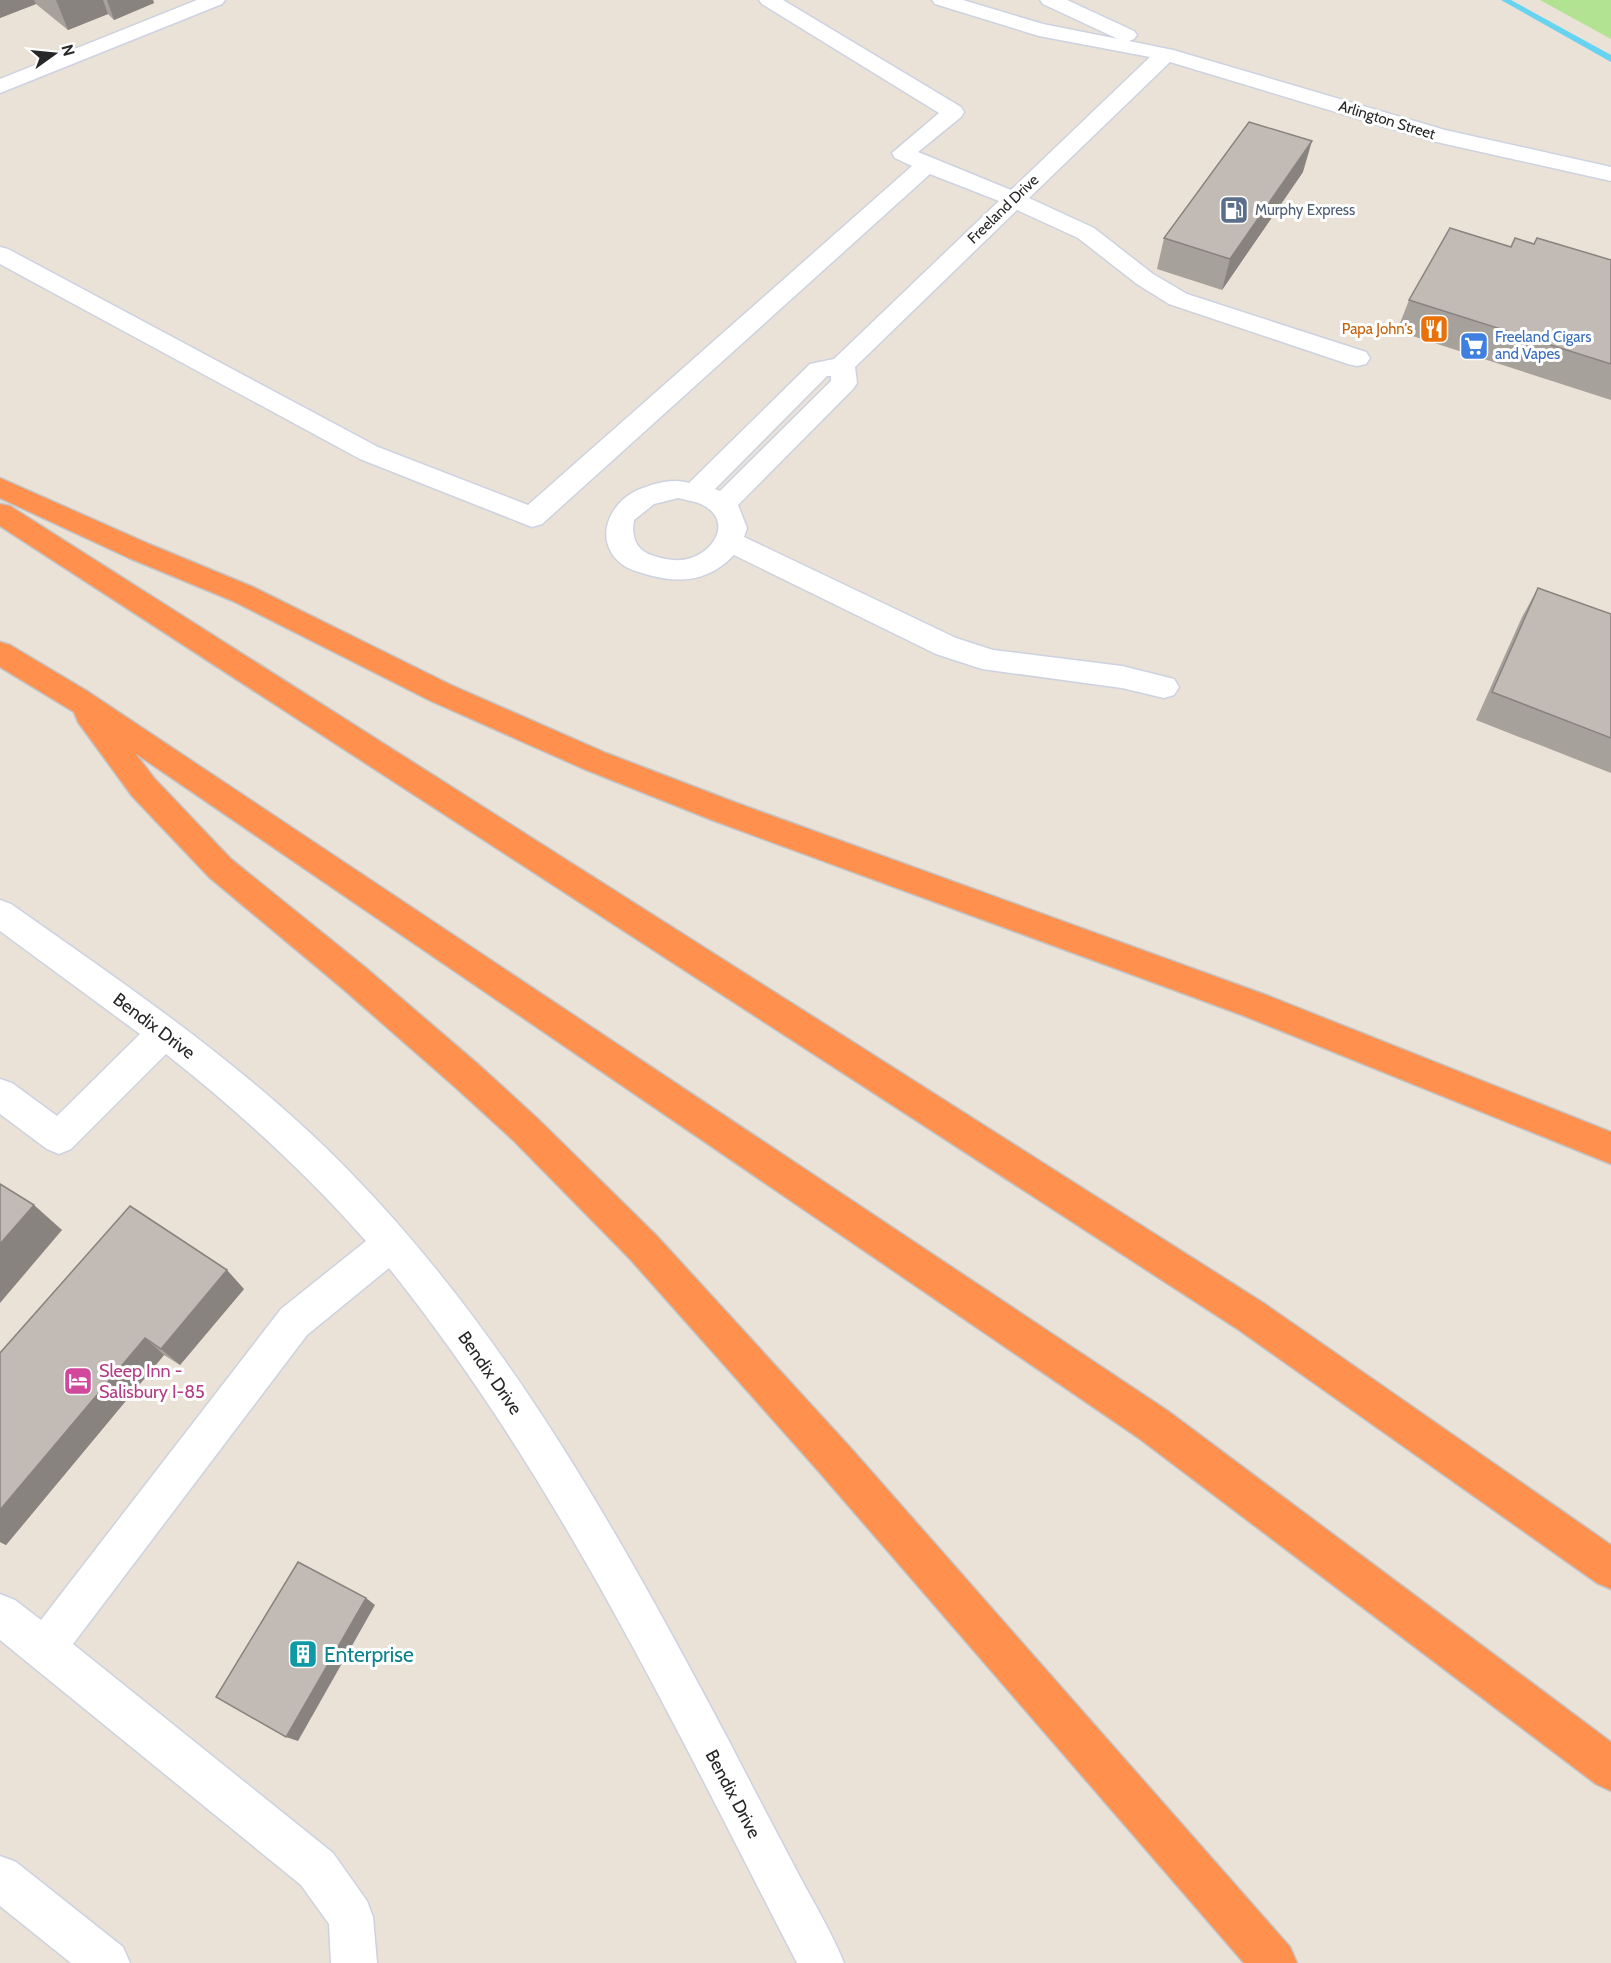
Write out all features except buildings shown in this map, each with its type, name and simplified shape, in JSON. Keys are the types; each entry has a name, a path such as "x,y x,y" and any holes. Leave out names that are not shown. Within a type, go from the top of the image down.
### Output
{"highway":[{"path":"0,487 243,594 441,693 595,761 733,815 1254,1005 1611,1148"},
{"path":"0,513 1252,1317 1611,1569"},
{"path":"0,653 77,699 1154,1425 1611,1769"},
{"path":"77,699 119,758 143,787 220,868 354,978 466,1076 534,1138 643,1247 835,1460 1274,1963"},
{"path":"1132,1801 1257,1963"}],"street":[{"path":"0,87 215,0"},
{"path":"769,0 953,112 903,153 927,165 1013,199 1086,233 1145,279 1178,299 1357,358"},
{"name":"Arlington Street","path":"942,0 1039,30 1166,54 1440,136 1611,174"},
{"name":"Arlington Street","path":"1050,0 1166,54"},
{"name":"Freeland Drive","path":"697,491 819,370 842,365 1166,54"},
{"path":"0,254 369,453 532,517 927,165"},
{"path":"723,504 844,382 842,365"},
{"path":"678,489 697,491 723,504 731,516 734,529 731,542 721,554 707,564 688,570 668,571 650,568 633,560 623,548 618,534 620,521 629,508 642,498 659,491 678,489"},
{"path":"731,542 946,646 992,661 1122,677 1164,687"},
{"name":"Bendix Drive","path":"0,913 165,1032 283,1130 338,1183 392,1242 504,1390 564,1482 625,1588 822,1963"},
{"path":"0,1094 59,1138 165,1032"},
{"path":"45,1648 294,1322 392,1242"},
{"path":"4,1625 45,1648 317,1869 351,1917 354,1963"},
{"path":"0,1878 107,1963"}],"green space":[{"path":"1540,0 1611,0 1611,39"}],"waterway":[{"path":"1505,0 1611,59"}],"place":[{"name":"Murphy Express","path":"1234,210"},
{"name":"Papa John's","path":"1434,329"},
{"name":"Freeland Cigars and Vapes","path":"1474,346"},
{"name":"Sleep Inn - Salisbury I-85","path":"78,1381"},
{"name":"Enterprise","path":"303,1654"}]}
